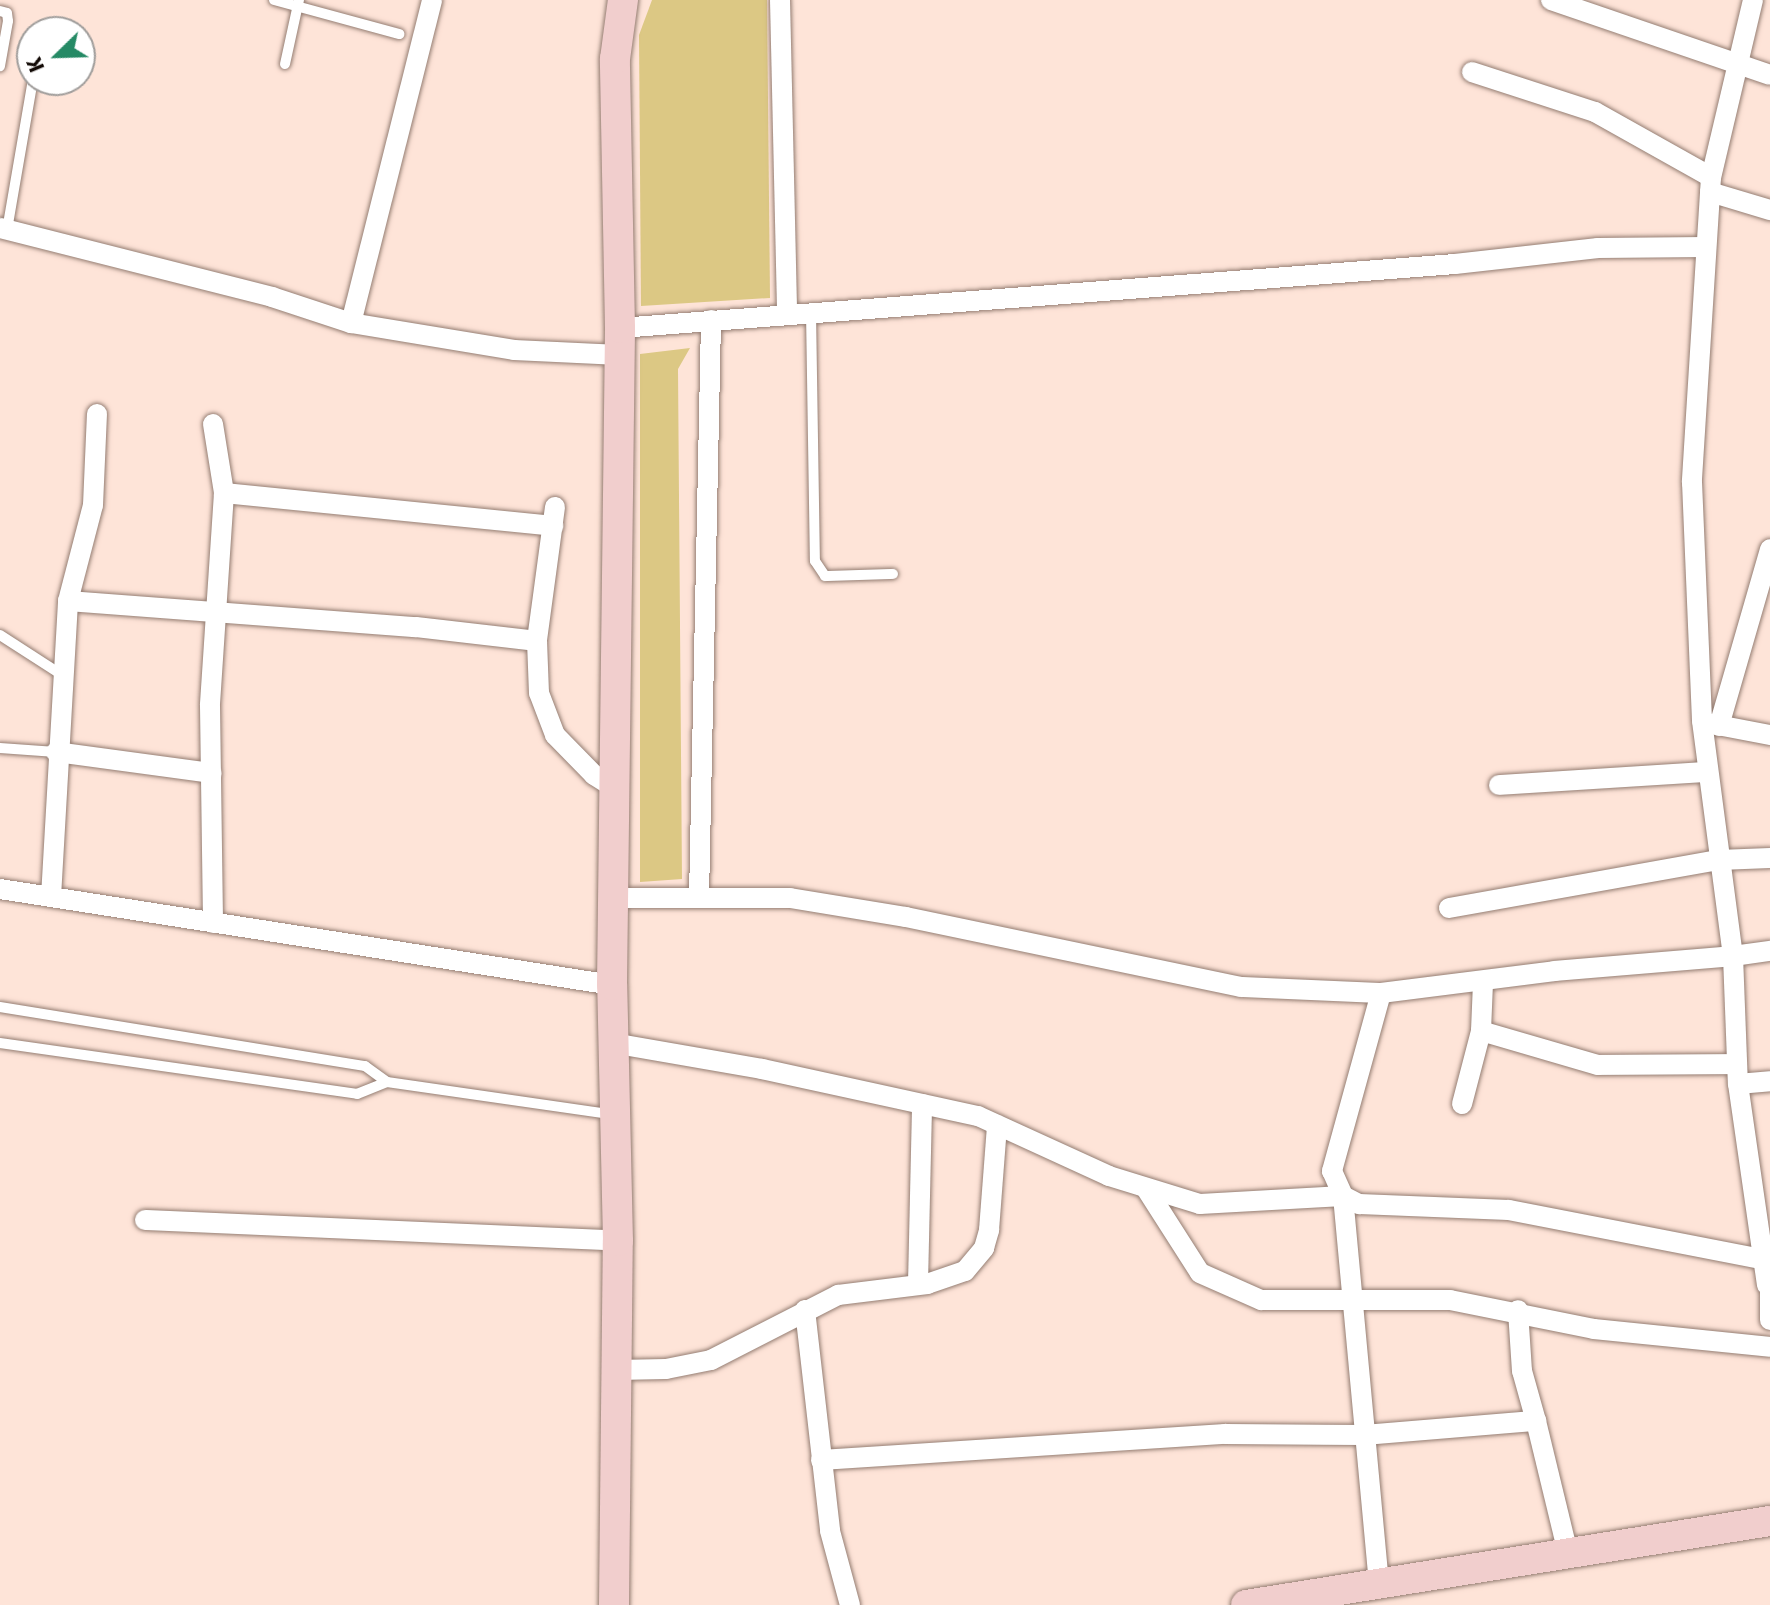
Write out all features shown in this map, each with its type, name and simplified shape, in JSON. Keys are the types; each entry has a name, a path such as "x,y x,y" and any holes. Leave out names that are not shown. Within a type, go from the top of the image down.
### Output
{"street":[{"path":"351,323 432,0"},
{"path":"614,1605 618,1241 612,985 620,342 615,59 623,0"},
{"path":"780,0 787,314"},
{"path":"1551,0 1770,75"},
{"path":"1753,0 1736,62 1710,184 1692,482 1710,724 1707,772 1733,956 1738,1074 1768,1285 1770,1320"},
{"path":"1472,72 1595,112 1710,184 1770,210"},
{"path":"3,229 272,297 351,323 514,350 620,342 711,320 1455,264 1598,248 1706,247"},
{"path":"699,898 711,320"},
{"path":"51,897 56,752 68,601 93,505 97,414"},
{"path":"213,424 224,493 215,610 213,923"},
{"path":"224,493 554,516 537,641 539,693 555,735 594,775 615,788"},
{"path":"1710,724 1770,549"},
{"path":"68,601 215,610 537,641"},
{"path":"1710,724 1770,735"},
{"path":"56,752 212,773"},
{"path":"1499,785 1707,772"},
{"path":"1449,908 1719,860 1770,858"},
{"path":"0,889 612,985"},
{"path":"615,898 699,898 838,905 1241,987 1381,993 1483,983 1555,971 1770,951"},
{"path":"1462,1104 1481,1031 1483,983"},
{"path":"1379,1585 1343,1196 1332,1171 1381,993"},
{"path":"1481,1031 1598,1065 1738,1074 1770,1081"},
{"path":"613,1043 922,1104 997,1125 1147,1190 1200,1204 1343,1196 1359,1204 1509,1210 1762,1259"},
{"path":"918,1284 922,1104"},
{"path":"616,1370 666,1369 711,1360 838,1295 918,1284 965,1271 984,1248 997,1125"},
{"path":"1147,1190 1205,1277 1261,1300 1351,1302 1422,1298 1518,1310 1594,1329 1770,1347"},
{"path":"145,1220 618,1241"},
{"path":"805,1310 830,1531 850,1605"},
{"path":"1518,1310 1522,1371 1568,1553"},
{"path":"821,1460 1225,1434 1364,1435 1536,1421"},
{"path":"1246,1605 1345,1598 1379,1585 1770,1521"}],"lane":[{"path":"274,0 298,3 399,34"},
{"path":"285,64 298,3"},
{"path":"0,11 7,13 8,21 0,66"},
{"path":"3,229 30,96"},
{"path":"811,312 815,561 825,576 893,574"},
{"path":"0,635 62,675"},
{"path":"0,748 56,752"},
{"path":"0,1007 365,1066 387,1082 614,1115"},
{"path":"0,1043 357,1094 387,1082"}],"shaded area":[{"path":"652,0 767,0 770,298 641,306 639,35"},
{"path":"690,348 678,369 682,879 640,882 640,354"}]}
